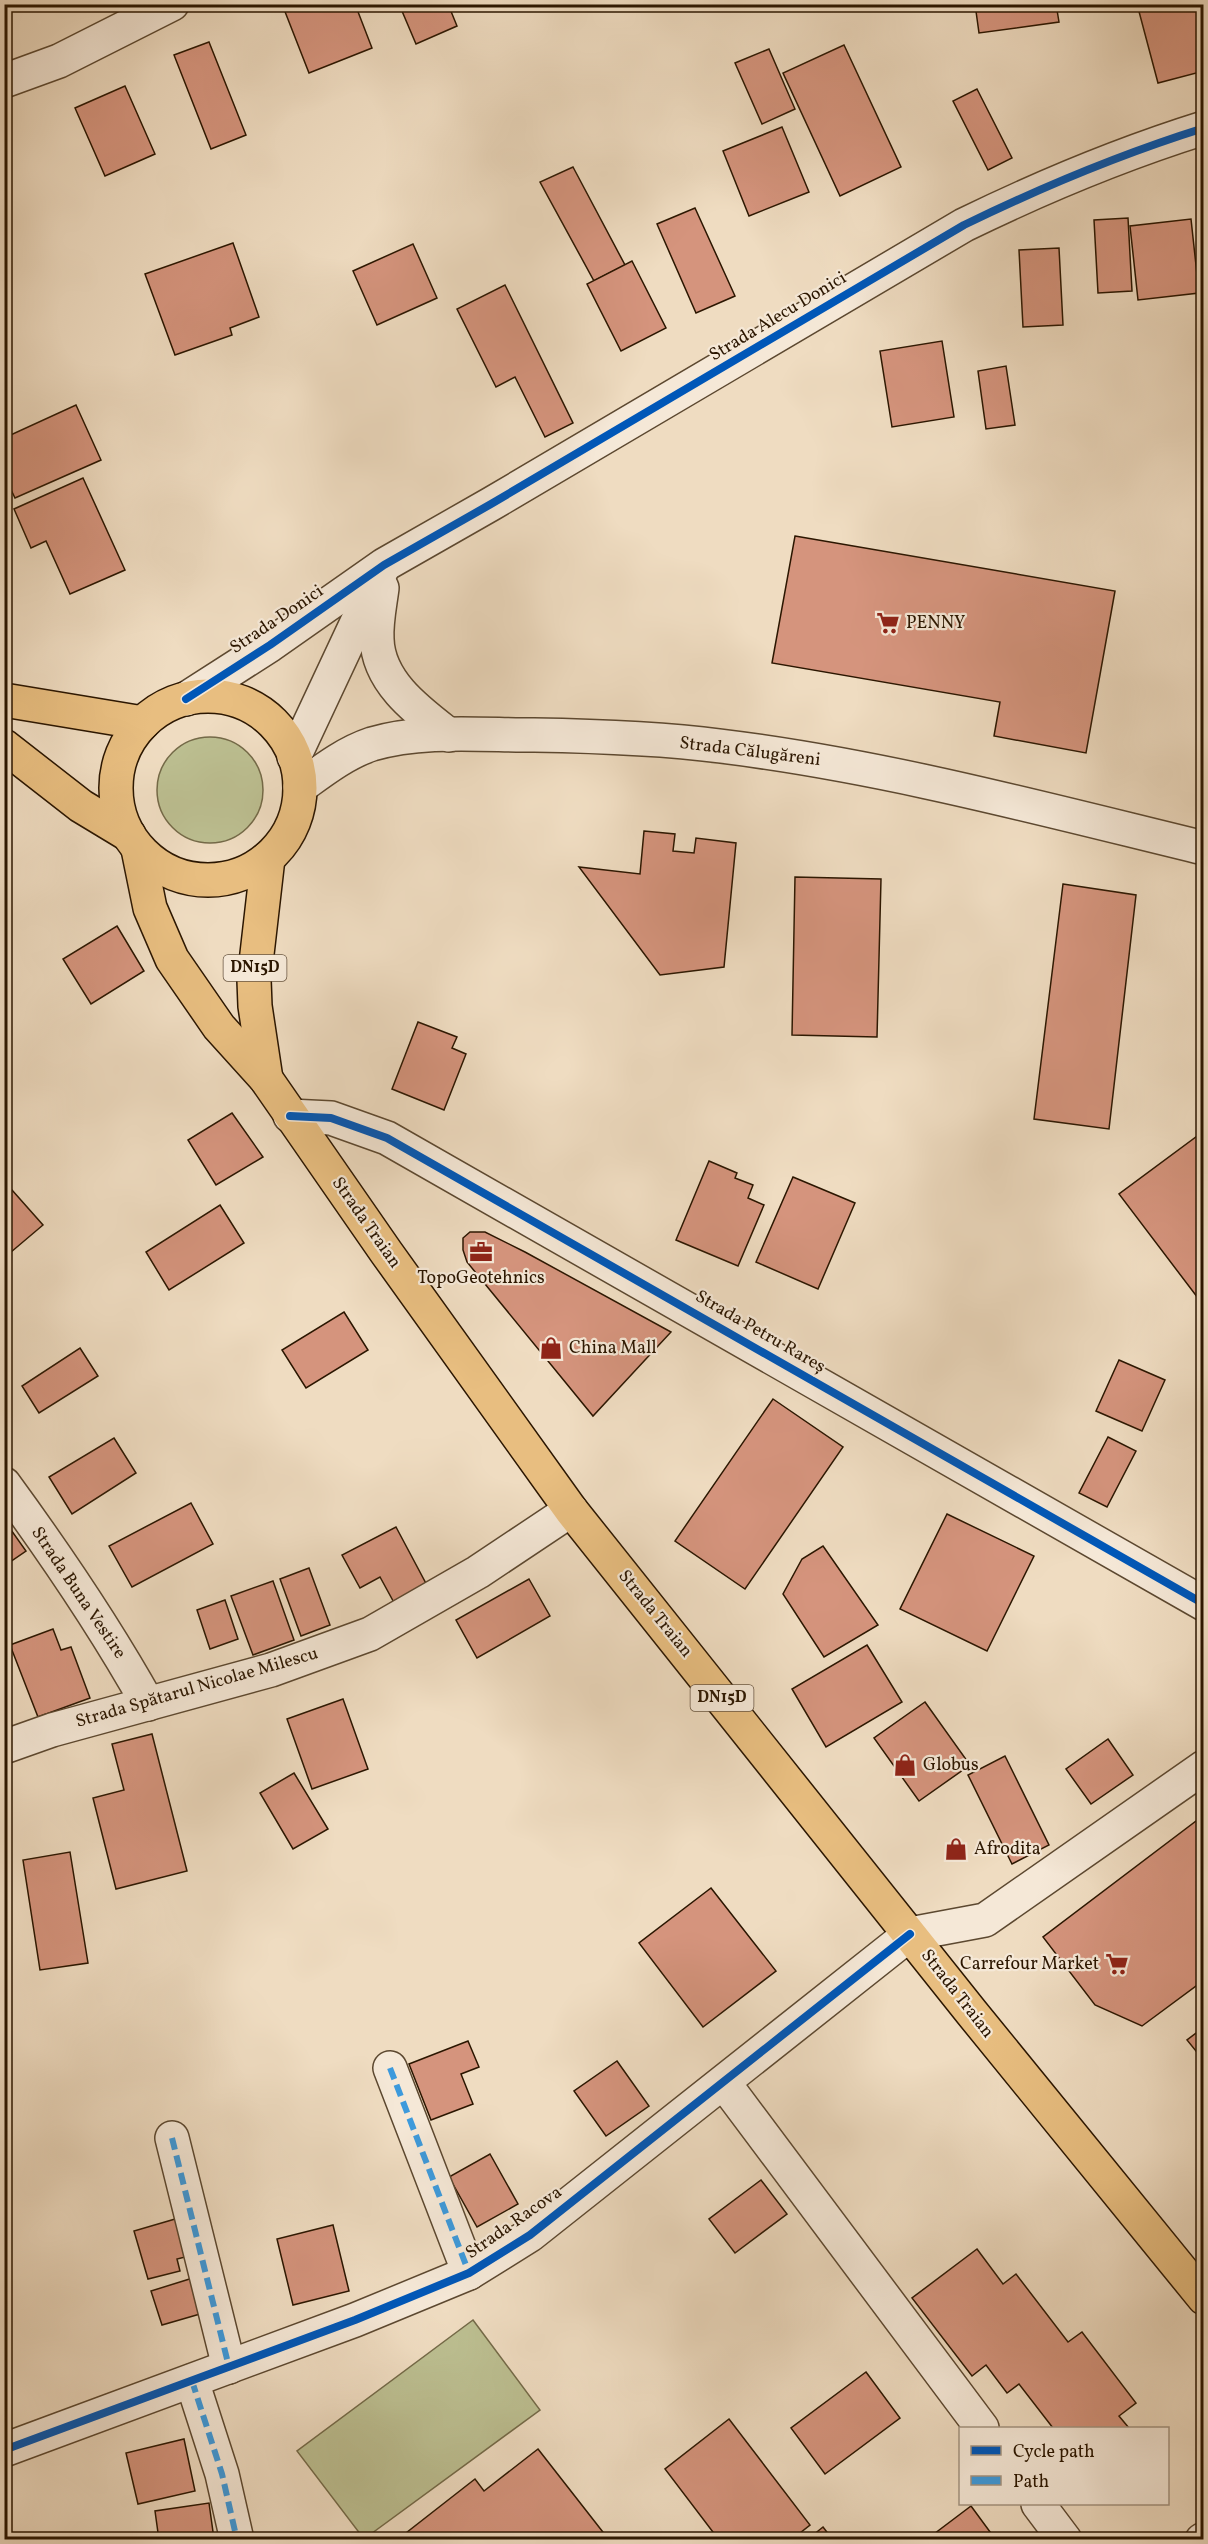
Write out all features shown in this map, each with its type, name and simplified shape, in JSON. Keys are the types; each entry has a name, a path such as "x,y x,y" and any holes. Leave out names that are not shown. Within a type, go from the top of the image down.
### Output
{"main road":[{"path":"4,746 81,806 134,842 156,865 178,875 201,880 225,879 248,871 268,858 279,846 292,825 297,772 280,732 262,714 245,704 225,698 186,699 157,711 143,723 128,742 119,764 116,788 119,812 134,842"},
{"path":"4,700 143,723"},
{"name":"Strada Traian","path":"134,842 150,908 172,959 219,1027 266,1079 290,1116 571,1509 1203,2298"},
{"name":"Strada Traian","path":"266,1079 255,1006 254,980 268,858"}],"street":[{"path":"4,81 59,61 172,4"},
{"name":"Strada Alecu Donici","path":"384,565 964,225 1044,186 1154,143 1203,128"},
{"path":"384,565 377,638 380,659 393,682 412,706 449,735"},
{"path":"297,772 384,565"},
{"name":"Strada Donici","path":"186,699 270,645 384,565"},
{"name":"Strada Călugăreni","path":"297,772 339,759 372,744 449,735 642,739 719,746 812,759 939,783 1203,848"},
{"name":"Strada Petru Rareș","path":"290,1116 331,1118 387,1138 1203,1604"},
{"name":"Strada Buna Vestire","path":"4,1484 90,1606 148,1704"},
{"name":"Strada Spătarul Nicolae Milescu","path":"4,1747 52,1730 271,1670 370,1634 478,1572 571,1509"},
{"path":"910,1934 986,1920 1203,1767"},
{"name":"Strada Racova","path":"4,2450 355,2320 469,2273 530,2235 910,1934"},
{"path":"390,2068 469,2273"},
{"path":"724,2083 981,2427"},
{"path":"172,2138 229,2367"},
{"path":"192,2381 222,2474 237,2540"},
{"path":"1039,2505 1065,2540"}],"green space":[{"path":"210,737 230,741 247,753 259,770 263,790 259,810 247,827 230,839 210,843 190,839 173,827 161,810 157,790 161,770 173,753 190,741"},
{"path":"473,2320 540,2410 364,2539 297,2451"}],"building":[{"path":"282,4 355,4 372,48 309,73"},
{"path":"399,4 448,4 457,26 416,44"},
{"path":"975,4 1056,4 1059,22 979,33"},
{"path":"1137,4 1197,4 1204,29 1204,71 1158,83"},
{"path":"209,42 246,135 211,149 174,55"},
{"path":"844,45 901,167 840,196 783,73"},
{"path":"769,49 795,109 762,124 735,63"},
{"path":"125,86 155,154 105,176 75,108"},
{"path":"977,89 1012,158 988,170 953,101"},
{"path":"782,127 809,192 749,216 723,151"},
{"path":"573,167 625,265 594,281 540,182"},
{"path":"695,208 735,296 696,313 657,224"},
{"path":"1128,218 1132,291 1098,293 1094,220"},
{"path":"1191,219 1199,293 1138,300 1130,226"},
{"path":"233,243 259,317 230,328 232,335 175,355 145,274"},
{"path":"413,244 437,298 377,325 353,271"},
{"path":"1059,248 1063,325 1023,327 1019,250"},
{"path":"632,261 666,328 621,351 587,284"},
{"path":"505,285 573,423 545,437 515,377 496,387 457,309"},
{"path":"942,341 954,417 892,427 880,351"},
{"path":"1006,366 1015,425 986,429 978,371"},
{"path":"76,405 101,460 15,498 4,475 4,438"},
{"path":"83,478 125,570 70,594 46,541 31,548 14,509"},
{"path":"795,536 1115,591 1086,753 994,736 1000,702 772,663"},
{"path":"644,831 675,834 673,851 694,853 696,838 736,843 724,967 660,975 579,867 640,874"},
{"path":"795,877 881,879 877,1037 792,1035"},
{"path":"1063,884 1136,895 1109,1129 1034,1119"},
{"path":"117,926 144,971 91,1004 63,959"},
{"path":"418,1022 457,1037 452,1048 466,1054 444,1110 392,1089"},
{"path":"232,1113 263,1157 216,1185 188,1140"},
{"path":"1204,1131 1204,1306 1119,1194"},
{"path":"709,1161 737,1173 735,1178 753,1185 748,1198 764,1205 738,1266 676,1240"},
{"path":"793,1177 855,1203 818,1289 756,1262"},
{"path":"4,1181 43,1225 4,1258"},
{"path":"220,1205 244,1243 169,1290 146,1252"},
{"path":"470,1232 485,1232 671,1332 593,1416 467,1262 463,1250 463,1238"},
{"path":"344,1312 368,1350 306,1388 282,1350"},
{"path":"1204,1321 1204,1335 1197,1326"},
{"path":"80,1348 98,1376 39,1413 22,1386"},
{"path":"1119,1360 1165,1380 1142,1431 1096,1411"},
{"path":"773,1399 843,1447 745,1589 675,1541"},
{"path":"1108,1437 1136,1451 1107,1507 1079,1493"},
{"path":"114,1438 136,1473 72,1514 49,1477"},
{"path":"191,1503 213,1544 132,1587 109,1546"},
{"path":"947,1514 1034,1556 987,1651 900,1609"},
{"path":"4,1520 26,1551 4,1566"},
{"path":"396,1527 430,1591 397,1608 380,1577 360,1588 342,1555"},
{"path":"823,1546 878,1625 824,1657 783,1594 802,1559"},
{"path":"309,1568 330,1625 301,1636 280,1579"},
{"path":"529,1579 550,1616 477,1658 456,1620"},
{"path":"273,1581 294,1640 253,1655 231,1596"},
{"path":"225,1600 238,1639 210,1649 197,1610"},
{"path":"53,1629 61,1650 71,1647 90,1698 38,1717 10,1645"},
{"path":"867,1645 902,1702 826,1747 792,1689"},
{"path":"343,1699 368,1769 312,1789 287,1719"},
{"path":"925,1702 970,1765 919,1801 874,1738"},
{"path":"152,1734 187,1871 116,1889 93,1798 124,1790 112,1744"},
{"path":"1108,1739 1133,1775 1091,1804 1066,1769"},
{"path":"1005,1756 1049,1845 1012,1864 968,1775"},
{"path":"294,1773 328,1829 293,1849 260,1793"},
{"path":"1204,1815 1204,1980 1142,2026 1095,2005 1043,1937"},
{"path":"70,1852 88,1963 40,1970 23,1860"},
{"path":"711,1888 776,1971 703,2027 639,1943"},
{"path":"1204,2027 1204,2061 1187,2040"},
{"path":"468,2041 479,2067 461,2074 473,2104 431,2120 409,2064"},
{"path":"617,2061 649,2106 606,2136 574,2091"},
{"path":"490,2154 518,2204 477,2227 449,2177"},
{"path":"761,2180 787,2214 735,2253 709,2219"},
{"path":"182,2217 193,2255 177,2259 180,2271 148,2279 134,2231"},
{"path":"333,2225 349,2291 293,2305 277,2239"},
{"path":"977,2249 1003,2284 1016,2274 1068,2342 1082,2332 1136,2403 1119,2416 1128,2427 1052,2427 1019,2384 1007,2393 986,2365 972,2376 912,2298"},
{"path":"196,2277 207,2312 162,2325 151,2291"},
{"path":"866,2372 900,2418 825,2474 791,2428"},
{"path":"729,2419 810,2525 791,2540 719,2540 665,2469"},
{"path":"184,2439 195,2491 138,2504 126,2453"},
{"path":"538,2449 606,2536 602,2540 397,2540 475,2479 484,2491"},
{"path":"209,2503 214,2539 159,2540 155,2511"},
{"path":"971,2506 996,2540 926,2540"},
{"path":"823,2527 833,2540 807,2540"}],"marked path":[{"path":"390,2068 469,2273"},
{"path":"172,2138 229,2367"},
{"path":"192,2381 222,2474 237,2540"}],"cycle path":[{"path":"186,699 270,645 384,565 964,225 1082,172 1204,128"},
{"path":"290,1116 331,1118 387,1138 1204,1604"},
{"path":"4,2450 355,2320 469,2273 530,2235 910,1934"}],"place":[{"name":"PENNY","path":"888,623"},
{"name":"TopoGeotehnics","path":"481,1252"},
{"name":"China Mall","path":"551,1348"},
{"name":"Globus","path":"905,1765"},
{"name":"Afrodita","path":"956,1849"},
{"name":"Carrefour Market","path":"1117,1964"}]}
